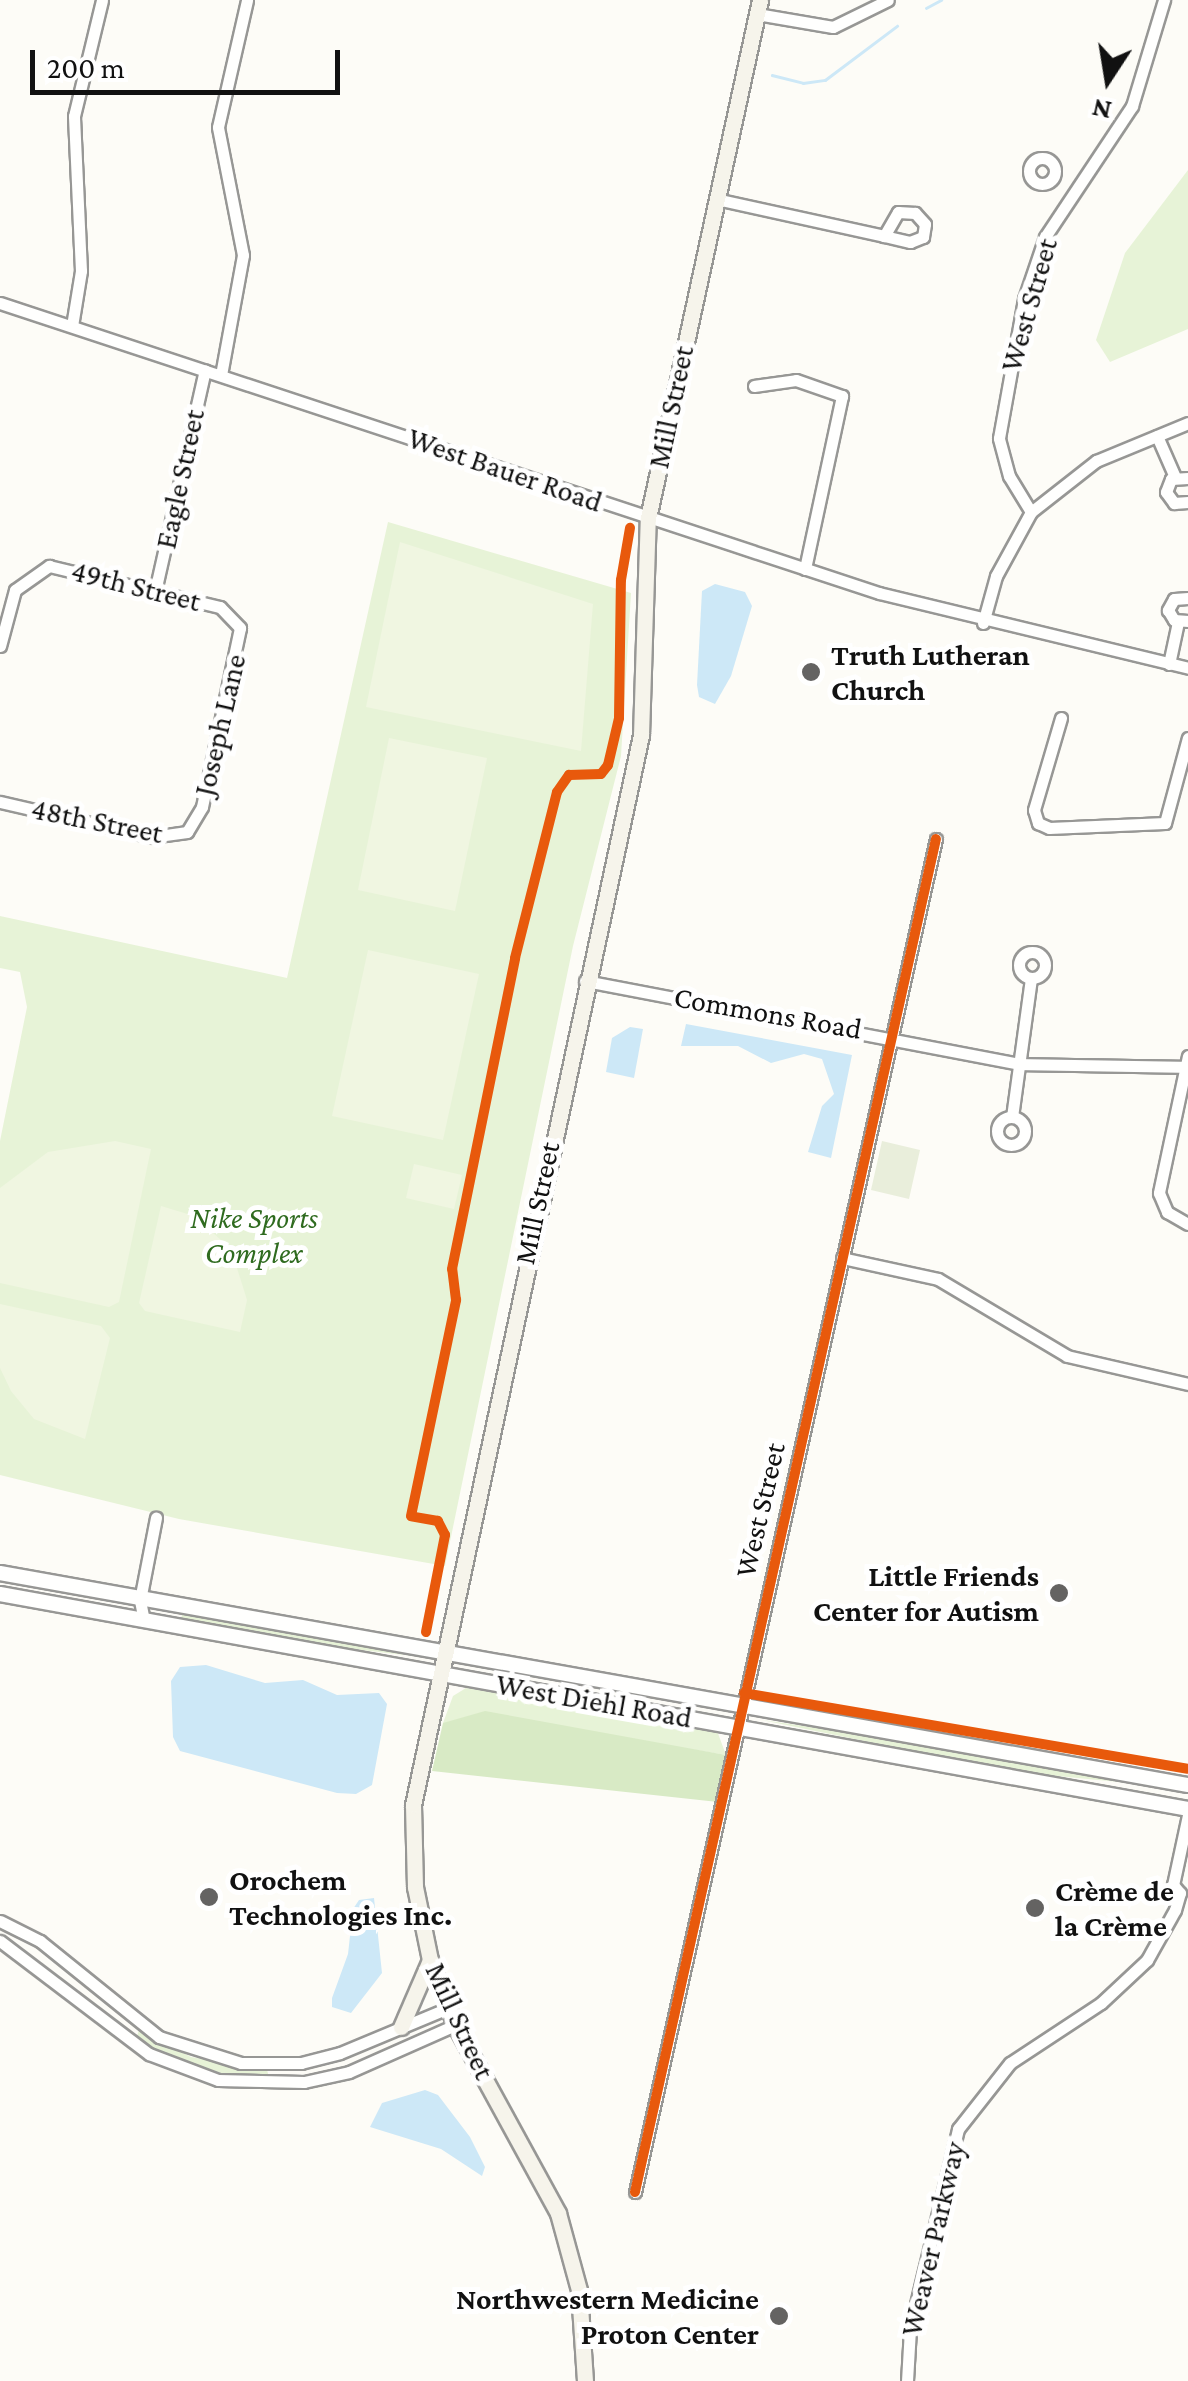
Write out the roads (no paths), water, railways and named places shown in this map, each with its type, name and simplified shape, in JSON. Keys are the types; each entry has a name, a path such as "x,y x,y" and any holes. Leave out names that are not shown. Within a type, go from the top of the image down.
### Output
{"main road":[{"name":"Mill Street","path":"585,2381 582,2313 558,2214 455,2025 430,1960 416,1898 412,1818 437,1674 641,734 648,518 759,7"},
{"path":"401,2027 430,1960"}],"street":[{"path":"72,326 81,271 74,116 102,0"},
{"path":"759,7 833,27 888,0"},
{"name":"West Street","path":"1032,512 1005,466 1000,415 1029,281 1045,237 1132,106 1165,0"},
{"path":"221,375 243,255 218,126 243,1"},
{"path":"1052,180 1072,195"},
{"path":"716,199 884,236"},
{"name":"West Bauer Road","path":"0,304 805,569 983,622 1188,668"},
{"name":"Eagle Street","path":"156,587 204,370"},
{"path":"754,386 788,380 842,396 805,569"},
{"path":"983,622 996,576 1032,512 1096,461 1188,423"},
{"path":"1158,436 1181,477 1168,496 1188,502"},
{"name":"49th Street","path":"0,646 12,597 30,574 63,566 156,587 220,608 238,621"},
{"path":"1169,664 1183,622 1169,606 1188,598"},
{"name":"Joseph Lane","path":"191,827 202,807 231,678 238,621"},
{"path":"1061,718 1034,810 1038,823 1049,828 1164,822 1188,738"},
{"name":"48th Street","path":"0,802 163,838 191,827"},
{"name":"West Street","path":"635,2192 936,839"},
{"path":"1012,1117 1031,978"},
{"name":"Commons Road","path":"586,981 891,1035 1020,1064 1187,1064"},
{"path":"1187,1064 1159,1193 1167,1212 1188,1224"},
{"path":"842,1258 938,1279 1067,1356 1188,1384"},
{"path":"144,1621 140,1600 156,1518"},
{"name":"West Diehl Road","path":"0,1573 1188,1785"},
{"name":"West Diehl Road","path":"0,1594 738,1726 1188,1812"},
{"name":"Weaver Parkway","path":"906,2381 910,2329 938,2200 966,2116 1010,2063 1136,1974 1164,1934 1184,1891 1173,1885 1188,1812"},
{"path":"0,1920 40,1941 150,2032 209,2056 302,2063 448,2008"},
{"path":"0,1941 149,2054 218,2080 304,2082 349,2072 455,2025"}],"water":[{"path":"715,584 745,592 752,606 731,676 715,704 699,697 697,685 702,591"},
{"path":"686,1024 852,1055 831,1158 808,1152 822,1106 834,1094 822,1059 804,1054 771,1063 738,1046 681,1046"},
{"path":"630,1027 643,1029 634,1078 606,1072 612,1038"},
{"path":"206,1665 265,1683 303,1680 337,1695 379,1693 387,1704 372,1785 356,1794 337,1793 180,1751 173,1737 171,1681 180,1667"},
{"path":"374,1898 382,1973 351,2013 332,2007 332,1998 348,1954 353,1909 359,1900"},
{"path":"425,2090 438,2095 470,2137 485,2167 482,2176 441,2149 370,2127 382,2103"}],"waterway":[{"path":"926,8 941,0"},
{"path":"772,75 803,83 825,80 897,26"}],"place":[{"name":"Truth Lutheran Church","path":"811,672"},
{"name":"Little Friends Center for Autism","path":"1059,1593"},
{"name":"Orochem Technologies Inc.","path":"209,1897"},
{"name":"Crème de la Crème","path":"1035,1908"},
{"name":"Northwestern Medicine Proton Center","path":"779,2316"}],"park label":[{"name":"Nike Sports Complex","path":"254,1235"}]}
